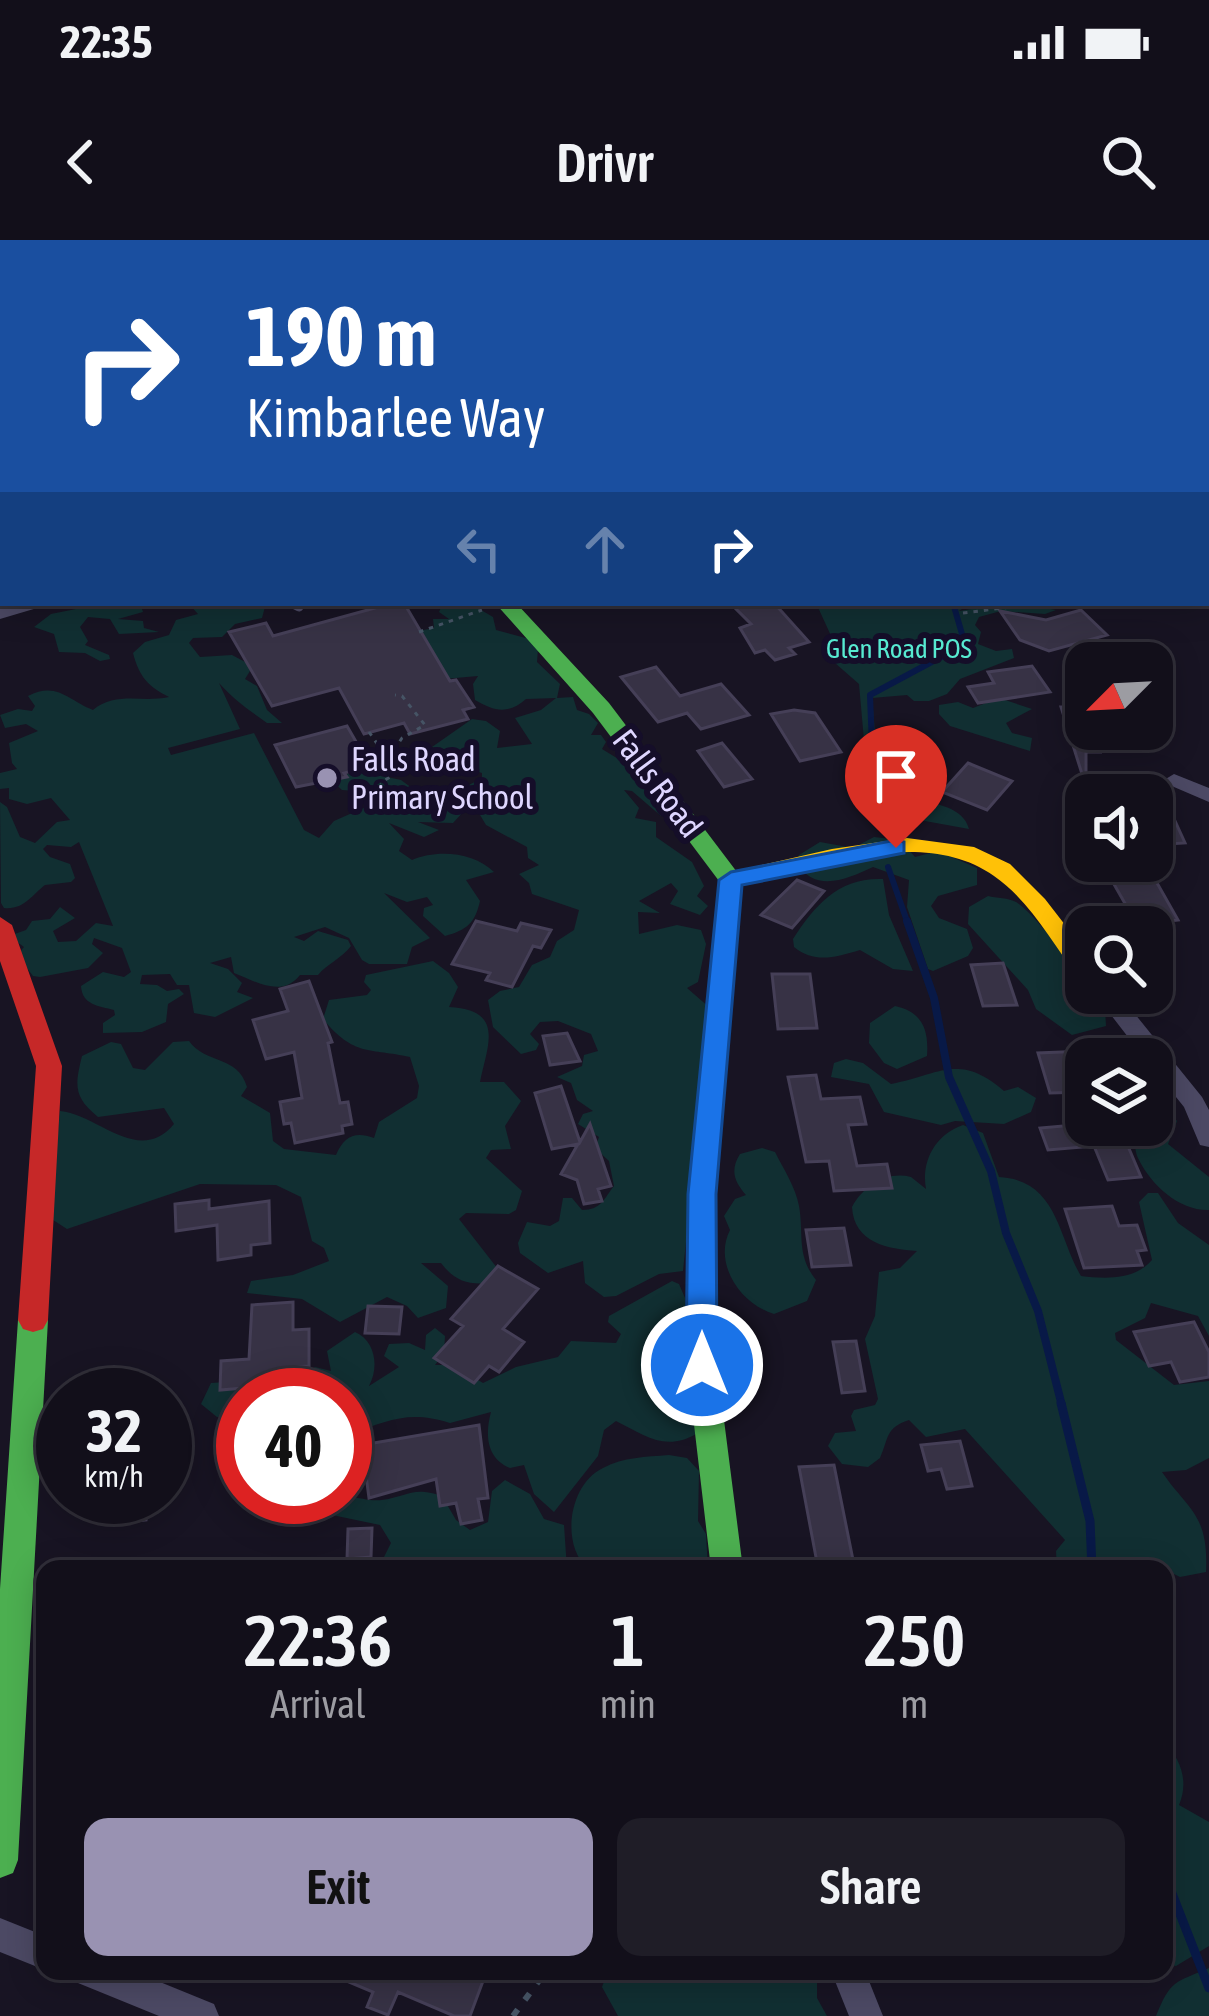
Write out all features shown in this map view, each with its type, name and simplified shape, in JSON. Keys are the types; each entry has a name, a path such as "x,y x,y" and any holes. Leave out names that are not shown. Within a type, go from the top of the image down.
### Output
{"street":[{"path":"0,614 33,606"},
{"name":"Falls Road","path":"500,606 601,708 731,880"},
{"path":"1174,780 1209,796"},
{"path":"726,1560 702,1365 702,1194 731,880 896,848 966,849 1013,880 1065,944"},
{"path":"0,925 50,1066 0,1860"},
{"path":"1123,1014 1202,1105 1209,1138"},
{"path":"0,1935 36,1949"},
{"path":"112,1980 202,2016"},
{"path":"852,1980 866,2016"}],"path":[{"path":"418,632 492,606"},
{"path":"963,613 1018,606"},
{"path":"394,750 402,738 424,725 402,696 395,695"},
{"path":"369,732 376,743 394,750 406,769"},
{"path":"380,783 406,769 445,759 460,775"},
{"path":"513,2016 539,1980"}],"green space":[{"path":"91,606 141,606 143,612 118,619 143,621 144,628 159,632 119,634 110,619 88,617 80,627 88,641 85,645 109,655 110,659 100,661 85,653 59,652 54,634 34,627 51,614"},
{"path":"191,606 265,606 262,618 235,624 222,637 193,638 189,643 200,657 232,655 247,663 250,671 245,679 257,686 267,710 282,723 267,723 219,683 240,729 168,748 171,755 254,733 304,830 319,838 334,821 377,802 369,792 342,790 333,782 360,767 372,767 367,751 378,751 394,767 387,777 416,791 435,788 464,811 453,823 418,822 439,830 424,837 389,823 404,839 399,851 412,860 444,854 466,857 494,872 466,880 480,901 478,909 469,924 445,936 423,916 424,908 433,905 427,897 407,902 384,893 430,938 412,947 407,964 369,964 349,938 325,927 294,937 304,941 318,931 348,940 351,946 318,975 300,975 277,987 234,973 231,957 210,963 228,969 242,983 237,992 253,998 215,1017 194,1013 189,985 177,985 170,974 142,975 140,984 179,989 184,994 168,1004 166,1022 142,1032 103,1033 103,1023 115,1015 114,1010 88,1001 81,986 103,972 124,977 131,972 122,948 94,938 92,944 103,953 88,968 40,977 33,976 17,955 24,947 9,936 26,930 32,921 50,919 60,907 75,918 53,931 58,942 76,941 96,923 113,926 79,842 43,849 70,864 75,878 71,882 45,885 17,907 4,908 1,903 0,802 20,837 35,843 57,822 70,820 51,798 27,804 9,799 9,788 0,789 0,773 17,769 9,743 38,731 26,724 5,728 0,715 18,709 32,711 35,706 28,696 47,691 93,710 120,699 169,697 146,680 133,653 145,642 169,635 176,620 198,614"},
{"path":"442,606 474,606 493,617 496,630 533,640 537,662 560,684 557,698 573,697 577,710 598,723 591,735 601,735 606,742 602,749 633,768 638,782 649,788 664,811 661,816 632,791 624,790 639,808 635,818 656,822 656,837 692,862 704,886 697,896 708,906 700,915 670,904 678,891 671,883 639,901 660,913 638,912 639,934 677,925 701,930 706,944 698,982 687,988 710,1008 683,1271 659,1274 616,1296 604,1297 585,1283 583,1261 548,1273 520,1253 518,1243 527,1222 550,1226 559,1221 563,1198 572,1198 582,1210 594,1208 614,1186 609,1161 595,1148 599,1137 578,1124 583,1114 593,1111 577,1100 571,1083 557,1077 582,1066 584,1055 598,1051 591,1034 558,1021 540,1022 530,1034 539,1044 536,1050 521,1054 493,1027 488,1000 500,991 519,987 532,965 550,957 557,941 574,930 579,910 532,894 519,874 539,865 528,858 527,847 486,825 473,803 482,798 467,786 482,778 482,773 463,767 461,754 432,747 472,719 486,721 500,731 497,748 532,744 515,718 541,710 556,698 526,699 507,709 495,709 475,700 473,684 478,676 444,679 413,632 434,628 433,619 449,619 439,612"},
{"name":"Glen Road POS","path":"817,606 1056,610 1045,614 1001,611 979,617 975,625 981,632 978,644 996,651 1012,649 1014,658 960,679 947,694 929,701 914,701 907,695 872,698 881,797 945,807 964,819 969,829 914,819 883,806 883,818 871,819 859,684 835,663 838,651"},
{"path":"999,698 1032,709 1006,723 1012,733 1032,738 1030,751 950,726 939,714 939,705 958,702 973,708"},
{"path":"874,837 900,840 915,857 938,851 977,868 977,885 938,896 931,906 939,918 967,929 973,948 968,956 928,969 907,907 909,880 873,867 822,881 796,862 820,842 853,848"},
{"path":"883,879 889,915 913,971 893,969 860,950 818,957 794,947 801,927 830,896 853,883"},
{"path":"988,896 1016,902 1065,955 1065,1014 1105,1014 1106,1026 1072,1035 1036,1009 1028,990 968,924 969,907"},
{"path":"433,961 458,987 449,1007 479,1015 486,1023 488,1043 480,1082 504,1082 521,1101 505,1126 511,1149 491,1150 486,1158 522,1191 516,1210 466,1213 459,1219 501,1273 490,1283 462,1280 441,1263 421,1263 448,1286 446,1308 418,1318 407,1306 387,1297 340,1322 302,1299 247,1293 251,1281 293,1275 329,1261 324,1248 312,1241 301,1197 276,1185 200,1184 67,1229 50,1218 60,1111 133,1139 161,1136 174,1124 164,1108 98,1117 78,1090 82,1056 111,1042 121,1044 133,1068 145,1070 173,1042 189,1041 243,1077 247,1087 241,1096 270,1113 273,1141 284,1149 336,1155 351,1137 374,1138 379,1122 417,1098 419,1086 410,1057 363,1049 334,1031 323,1019 329,1000 367,995 371,990 364,982 366,975"},
{"path":"895,1006 918,1017 927,1046 927,1056 897,1069 884,1063 869,1043 870,1023"},
{"path":"846,1059 863,1063 891,1084 961,1069 1004,1091 1018,1087 1036,1098 1031,1112 1004,1124 955,1121 941,1125 884,1112 869,1084 831,1077 834,1063"},
{"path":"963,1125 983,1133 999,1177 1033,1188 1045,1200 1081,1276 1129,1275 1152,1260 1139,1202 1148,1193 1158,1193 1178,1223 1209,1245 1209,1336 1198,1316 1151,1303 1145,1318 1115,1333 1116,1340 1174,1385 1209,1381 1209,1458 1186,1470 1162,1472 1200,1524 1206,1572 1180,1577 1173,1574 1173,1560 1056,1560 1056,1551 1065,1540 965,1429 926,1437 909,1420 901,1423 892,1430 880,1458 868,1467 842,1464 828,1446 835,1433 856,1431 854,1410 875,1405 878,1399 865,1339 875,1316 879,1272 900,1268 917,1251 874,1242 859,1229 852,1207 863,1192 885,1178 911,1177 926,1189 932,1150"},
{"path":"1135,1146 1170,1146 1209,1177 1209,1210 1168,1195 1151,1179"},
{"path":"762,1148 775,1152 795,1192 803,1253 816,1280 807,1301 774,1314 741,1292 725,1256 730,1230 724,1216 735,1199 746,1195 736,1180 735,1165 740,1154"},
{"path":"672,1281 679,1284 685,1298 696,1434 664,1441 616,1421 604,1430 598,1456 554,1512 534,1494 524,1465 510,1468 492,1452 488,1437 491,1412 450,1423 423,1417 372,1426 372,1384 399,1367 384,1356 389,1344 409,1343 425,1350 426,1335 435,1328 445,1336 444,1353 435,1365 453,1365 483,1383 516,1367 558,1357 571,1341 616,1343 621,1334 608,1322 609,1316"},
{"path":"355,1332 374,1356 372,1377 372,1368 330,1368 327,1351"},
{"path":"211,1383 216,1383 216,1416 201,1404"},
{"path":"635,1458 687,1458 699,1471 698,1521 706,1534 707,1560 579,1558 571,1530 582,1487 611,1464"},
{"path":"505,1480 530,1494 544,1519 564,1525 566,1560 382,1560 391,1543 380,1525 372,1523 372,1499 432,1493 442,1496 456,1520 470,1530 488,1522 492,1491"},
{"path":"1173,1753 1182,1771 1179,1805 1209,1822 1209,1946 1176,1966"},
{"path":"1209,1968 1209,2016 1156,2016 1175,1984"},
{"path":"605,1980 817,1980 817,1998 827,2016 618,2016 602,1987"}],"building":[{"path":"382,606 406,606 450,681 456,680 474,707 463,710 468,719 410,734 404,723 364,734 339,688 272,706 229,632 266,623 273,636"},
{"path":"733,606 777,606 809,642 789,648 795,654 775,660 765,650 755,653 740,628 751,624"},
{"path":"1081,610 1107,635 1065,642 1065,647 1049,651 1020,640 1000,611 1046,620"},
{"path":"1032,666 1050,692 978,703 968,687 994,683 988,672"},
{"path":"656,667 680,696 721,684 749,715 701,729 687,713 658,722 621,677"},
{"path":"815,713 841,752 800,761 771,714"},
{"path":"347,726 370,766 344,773 347,777 296,787 275,745"},
{"path":"722,743 752,779 724,787 698,751"},
{"path":"1074,750 1099,750 1086,752 1086,773 1082,774"},
{"path":"968,763 1012,781 987,810 942,792"},
{"path":"1173,816 1185,843 1173,844"},
{"path":"797,880 824,891 792,928 761,915"},
{"path":"1113,882 1156,882 1170,906 1126,906"},
{"path":"476,921 517,931 521,923 551,930 541,948 533,946 512,987 486,980 490,973 452,964"},
{"path":"1003,963 1017,1005 983,1006 971,965"},
{"path":"772,974 810,974 817,1028 778,1029"},
{"path":"309,981 332,1042 328,1043 340,1103 348,1102 352,1124 342,1126 343,1133 295,1143 291,1123 284,1124 280,1102 302,1098 294,1052 266,1059 253,1020 288,1011 280,989"},
{"path":"567,1033 580,1061 550,1065 543,1036"},
{"path":"1065,1052 1065,1093 1050,1093 1038,1053"},
{"path":"816,1075 821,1099 860,1097 866,1124 848,1125 857,1166 887,1164 892,1188 834,1191 829,1161 806,1162 788,1077"},
{"path":"561,1086 580,1142 590,1124 611,1186 598,1189 602,1201 584,1204 577,1180 561,1174 578,1144 552,1149 535,1093"},
{"path":"1065,1126 1065,1146 1094,1146 1048,1150 1040,1128"},
{"path":"1094,1146 1128,1146 1141,1177 1108,1180"},
{"path":"209,1200 209,1209 269,1201 270,1243 251,1245 251,1255 218,1260 217,1225 176,1231 175,1204"},
{"path":"1112,1206 1119,1226 1137,1225 1146,1250 1137,1251 1142,1265 1084,1268 1065,1209"},
{"path":"844,1228 851,1265 812,1267 806,1230"},
{"path":"498,1266 538,1289 503,1329 524,1342 499,1372 489,1366 474,1383 434,1358 463,1326 451,1319"},
{"path":"293,1302 293,1330 309,1329 309,1366 221,1368 221,1361 249,1359 252,1305"},
{"path":"368,1306 402,1307 399,1334 365,1333"},
{"path":"1194,1322 1209,1352 1209,1377 1180,1382 1171,1362 1149,1366 1134,1332"},
{"path":"856,1341 865,1391 842,1393 833,1342"},
{"path":"479,1425 488,1498 478,1499 482,1520 461,1524 456,1503 440,1506 436,1479 372,1497 372,1443"},
{"path":"960,1441 972,1486 947,1489 941,1469 928,1471 921,1445"},
{"path":"834,1465 853,1560 816,1560 799,1467"},
{"path":"372,1528 371,1557 347,1559 348,1529"},
{"path":"344,1980 483,1981 470,2016 454,2016 398,1992 388,2015 367,2007 373,1992"}],"waterway":[{"path":"874,796 870,695 954,650 962,634 954,606"},
{"path":"888,867 908,924"},
{"path":"907,921 934,998 949,1077 991,1171 1006,1233 1038,1311 1062,1406"},
{"path":"1061,1403 1090,1521 1092,1560"},
{"path":"1173,1896 1209,1988"}],"traffic: fast":[{"path":"508,606 601,708 731,880 702,1194 702,1365 726,1560"},
{"path":"0,1860 33,1320"}],"traffic: slow":[{"path":"731,880 870,850 942,847 974,855 1002,870 1065,941"}],"traffic: jam":[{"path":"0,925 49,1066 33,1320"}],"place":[{"name":"Falls Road Primary School","path":"327,778"}],"route":[{"path":"702,1365 702,1194 731,880 896,848"}]}
